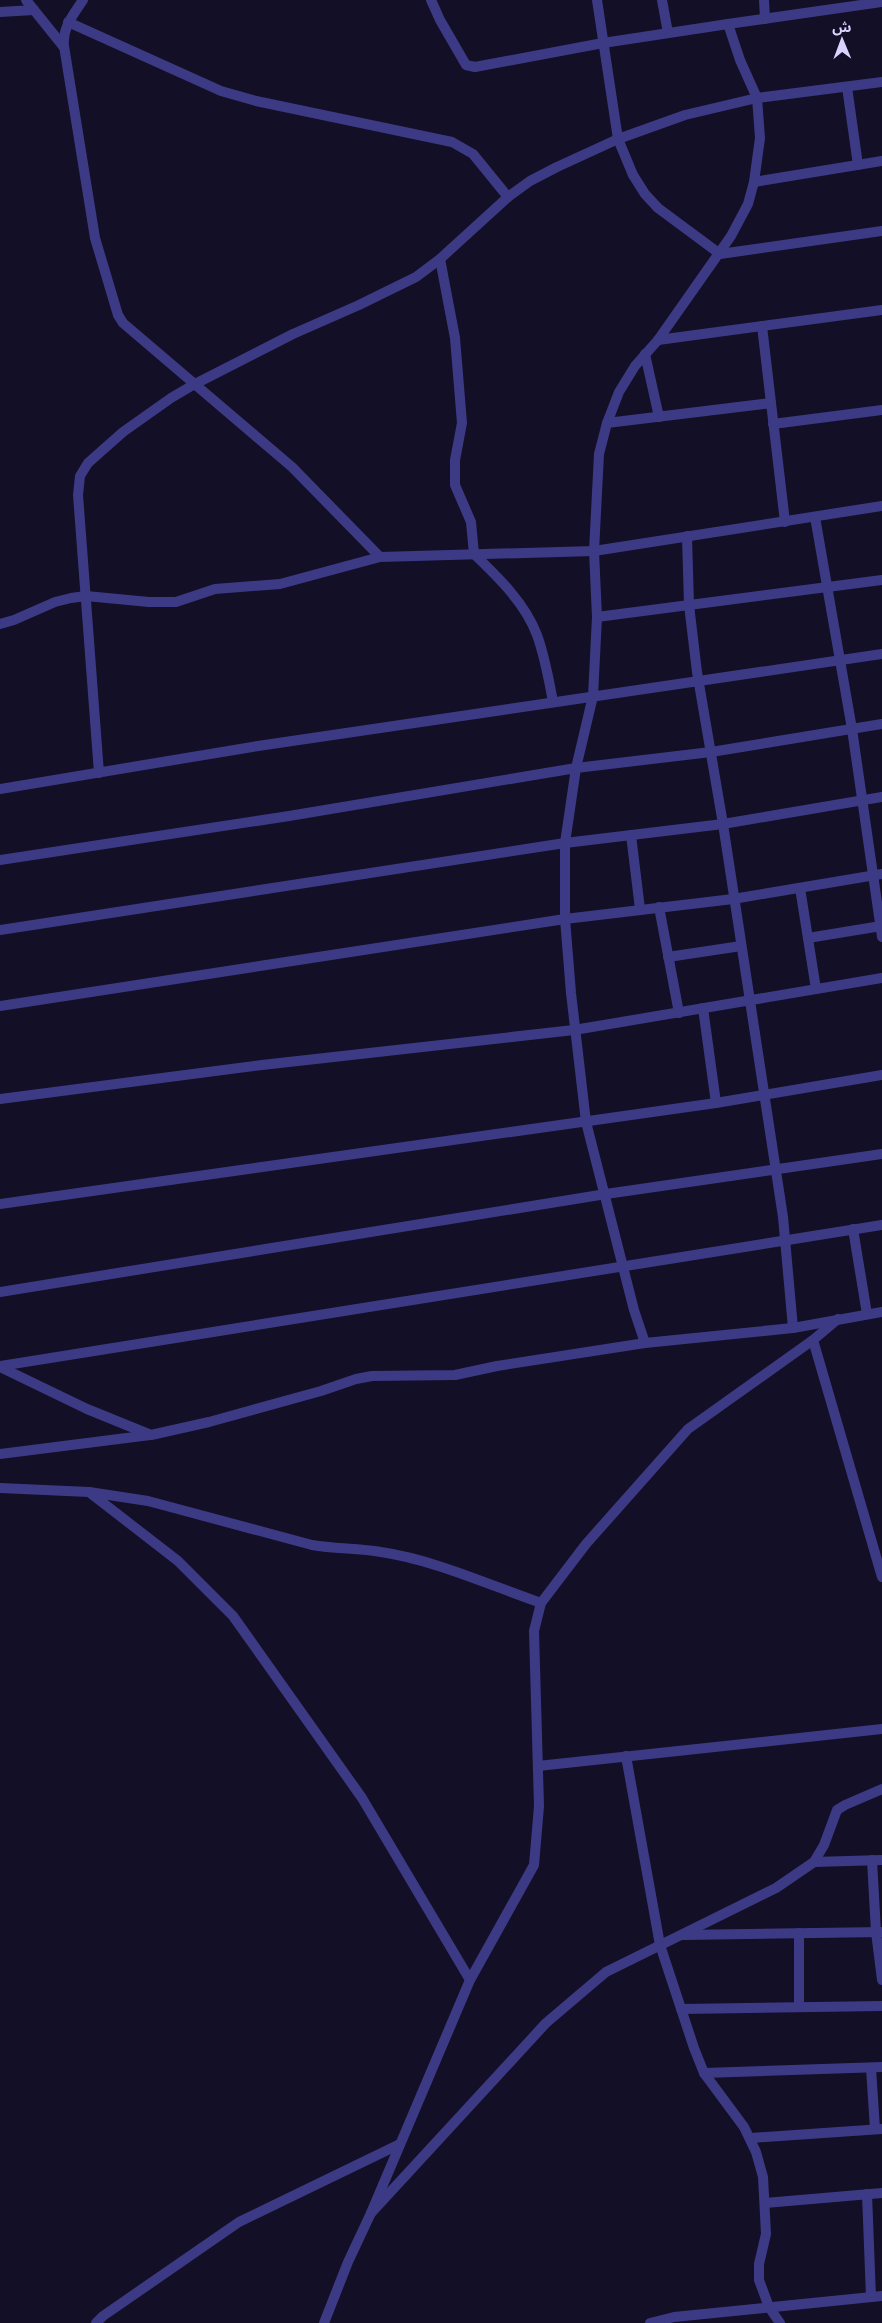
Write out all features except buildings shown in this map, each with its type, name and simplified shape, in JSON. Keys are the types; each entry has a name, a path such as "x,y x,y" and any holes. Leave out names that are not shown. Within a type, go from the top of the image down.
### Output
{"street":[{"path":"26,0 64,46"},
{"path":"83,0 68,22 63,37 95,238 118,315 123,323 193,385 292,467 380,557"},
{"path":"431,0 443,27 466,65 475,66 498,64 603,43 882,2"},
{"path":"597,0 618,139 633,175 644,194 658,208 720,254 882,231"},
{"path":"662,0 668,33"},
{"path":"764,0 765,19"},
{"path":"819,0 819,11"},
{"path":"0,12 34,10"},
{"path":"68,22 221,92 452,142 473,154 508,198"},
{"path":"645,1344 586,1122 574,1030 565,919 565,843 576,768 593,696 597,617 594,551 599,454 607,423 619,392 635,366 658,340 720,254 748,204 754,182 760,138 757,98 740,60 728,24"},
{"path":"99,773 78,495 80,476 88,463 123,432 193,385 416,276 440,259 508,198 530,181 557,167 618,139 684,115 757,98 882,82"},
{"path":"847,87 858,165"},
{"path":"754,182 882,161"},
{"path":"440,259 454,338 462,423 455,460 455,485 471,522 474,554 502,580 537,633 547,667 553,702"},
{"path":"658,340 882,310"},
{"path":"762,326 785,522"},
{"path":"645,354 660,417"},
{"path":"607,423 771,404"},
{"path":"773,424 882,410"},
{"path":"0,624 56,602 86,596 149,602 176,602 215,589 280,584 380,557 594,551 882,506"},
{"path":"808,938 881,932 878,875 862,800 852,729 815,517"},
{"path":"687,536 689,605 698,683 724,824 733,899 776,1171 785,1240 793,1328"},
{"path":"597,617 882,580"},
{"path":"0,789 258,746 593,696 698,683 882,654"},
{"path":"0,860 289,816 576,768 711,752 882,724"},
{"path":"0,930 565,843 724,824 882,797"},
{"path":"631,835 640,909"},
{"path":"0,1006 565,919 733,899 878,875"},
{"path":"800,888 816,989"},
{"path":"659,907 679,1013"},
{"path":"668,957 741,946"},
{"path":"0,1099 262,1065 574,1030 882,978"},
{"path":"703,1008 716,1103"},
{"path":"0,1204 716,1103 882,1075"},
{"path":"0,1292 606,1194 776,1171 882,1154"},
{"path":"0,1367 362,1310 623,1265 882,1225"},
{"path":"854,1229 867,1314"},
{"path":"0,1454 151,1435 210,1422 372,1376 455,1375 497,1366 645,1344 793,1328 882,1312"},
{"path":"324,2323 348,2262 470,1980 534,1865 540,1806 534,1631 541,1603 586,1544 688,1429 813,1340 838,1319"},
{"path":"813,1340 882,1577"},
{"path":"0,1367 87,1409 151,1435"},
{"path":"0,1488 89,1492 148,1501 312,1545 334,1549 380,1552 413,1559 541,1603"},
{"path":"89,1492 178,1561 233,1616 362,1798 470,1980"},
{"path":"538,1766 882,1729"},
{"path":"626,1756 660,1945 704,2073 751,2138 763,2177 766,2234 759,2280 769,2307 780,2323"},
{"path":"370,2213 546,2023 606,1972 776,1888 814,1862 824,1845 837,1810 882,1789"},
{"path":"814,1862 877,1860 882,1980"},
{"path":"680,1936 879,1932"},
{"path":"799,1933 799,2006"},
{"path":"681,2009 882,2006"},
{"path":"704,2073 882,2067"},
{"path":"751,2138 879,2129 870,2068"},
{"path":"96,2323 103,2316 239,2222 400,2144"},
{"path":"764,2203 882,2193"},
{"path":"650,2323 674,2317 877,2296 867,2194"}]}
